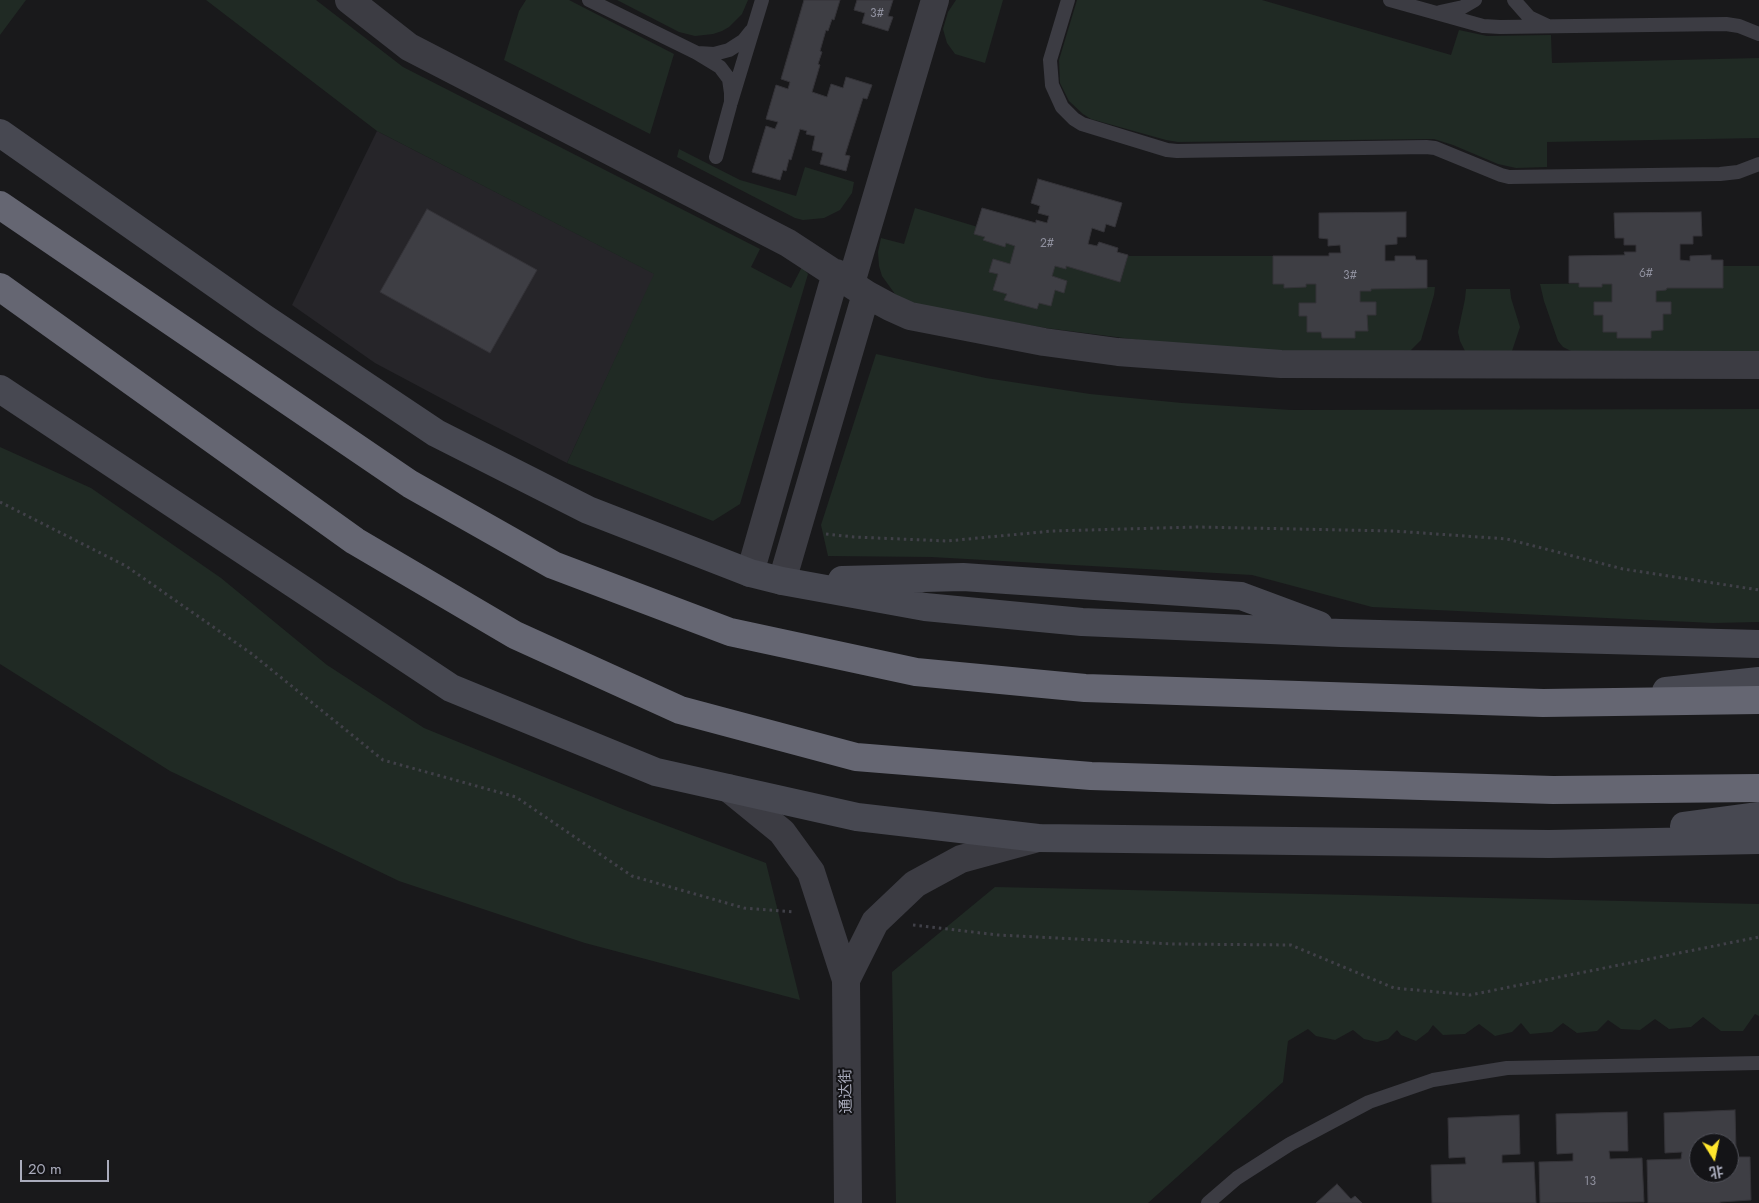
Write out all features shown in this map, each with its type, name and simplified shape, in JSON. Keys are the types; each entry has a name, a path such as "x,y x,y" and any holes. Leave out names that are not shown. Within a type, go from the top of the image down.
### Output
{"highway":[{"path":"0,205 410,484 553,565 730,632 916,672 1075,687 1543,703 1759,700"},
{"path":"0,287 355,541 515,635 680,710 856,757 1092,776 1553,790 1759,788"}],"street":[{"path":"349,0 409,47 779,238 890,307 910,316 1054,343 1182,358 1313,365 1759,365"},
{"path":"750,574 851,283 935,0"},
{"path":"0,133 264,318 436,433 588,510 750,574 926,607 1092,622 1341,633 1759,644"},
{"path":"782,581 796,531 851,283"},
{"path":"0,389 451,688 656,772 857,817 1038,838 1549,844 1759,840"},
{"path":"782,581 963,578 1241,596 1341,633"},
{"path":"1543,703 1759,681"},
{"path":"728,788 782,832 811,872 846,980"},
{"path":"1549,844 1759,816"},
{"path":"846,980 875,922 915,884 961,859 1038,838"},
{"name":"通达街","path":"846,980 848,1203"}],"lane":[{"path":"589,0 697,53 720,67 726,73 731,86 731,102"},
{"path":"716,158 762,0"},
{"path":"1068,0 1050,60 1052,85 1058,100 1067,113 1082,124 1157,148 1177,151 1426,147 1440,150 1510,177 1720,174 1738,172 1759,164"},
{"path":"1390,0 1483,26 1551,27 1726,24 1739,26 1759,34"},
{"path":"1431,12 1452,11 1475,0"},
{"path":"1514,0 1530,17 1551,27"},
{"path":"697,53 714,54 729,50 743,41 754,26"},
{"path":"1208,1203 1237,1178 1290,1144 1368,1102 1433,1080 1507,1068 1759,1063"}],"path":[{"path":"796,531 854,537 947,541 1052,531 1197,527 1394,531 1507,539 1623,569 1759,590"}],"shaded area":[{"path":"0,0 26,0 0,35"},
{"path":"206,0 316,0 403,67 760,249 751,267 791,288 802,267 808,274 740,504 713,521 567,463 654,274 377,131"},
{"path":"526,0 569,0 674,54 650,134 504,60 519,11"},
{"path":"617,0 748,0 742,14 729,27 713,34 695,36 679,32"},
{"path":"956,0 1003,0 985,63 955,54 947,43 943,29 948,12"},
{"path":"1077,0 1262,0 1451,55 1459,30 1487,36 1551,35 1552,63 1759,58 1759,138 1547,142 1547,167 1516,168 1498,164 1434,139 1178,142 1166,140 1091,119 1069,101 1060,83 1059,60"},
{"path":"377,131 655,274 567,463 375,363 292,305"},
{"path":"679,149 740,180 796,196 805,167 854,182 852,193 840,210 824,218 803,220 795,218 677,157"},
{"path":"915,208 1123,271 1128,256 1273,256 1274,263 1427,260 1427,287 1435,287 1434,295 1421,340 1410,351 1286,352 1186,346 1046,328 918,305 904,300 895,294 882,276 879,266 878,252 881,238 904,244"},
{"path":"1722,266 1759,266 1759,351 1571,351 1563,347 1558,341 1540,284 1722,282"},
{"path":"1466,289 1510,289 1520,327 1512,351 1465,351 1458,332"},
{"path":"876,354 986,378 1090,394 1182,403 1291,410 1759,409 1759,622 1713,623 1372,607 1252,575 931,557 828,556 821,525"},
{"path":"0,447 91,488 221,578 327,665 424,728 625,810 766,863 800,1000 585,943 399,881 170,771 0,664"},
{"path":"995,887 1759,904 1759,1016 1755,1014 1743,1031 1721,1031 1703,1017 1691,1027 1669,1029 1655,1019 1640,1030 1621,1029 1608,1020 1597,1031 1577,1033 1563,1023 1552,1032 1530,1034 1521,1023 1512,1032 1495,1036 1479,1024 1465,1034 1443,1035 1433,1025 1428,1032 1416,1041 1401,1035 1397,1030 1388,1039 1377,1042 1364,1039 1353,1030 1335,1040 1316,1036 1308,1029 1288,1041 1283,1082 1148,1203 896,1203 892,972"}],"building":[{"path":"804,0 840,0 834,20 832,19 828,31 826,30 820,51 822,52 818,64 820,65 812,92 827,97 831,84 843,88 846,77 872,85 867,99 863,98 845,155 850,156 846,171 820,164 823,153 812,150 815,136 806,134 807,131 800,129 791,160 789,159 786,171 783,170 780,180 752,172 766,126 775,129 778,122 766,119 776,85 788,89 790,82 781,79"},
{"path":"857,0 893,0 888,16 893,17 888,31 862,23 865,13 854,10"},
{"path":"1038,179 1122,203 1115,227 1106,224 1104,232 1092,228 1088,244 1097,246 1099,242 1118,248 1117,252 1128,255 1120,282 1066,266 1066,269 1055,266 1052,276 1067,281 1064,293 1055,290 1051,306 1039,303 1037,309 1004,300 1007,294 993,290 998,274 989,272 993,259 1010,264 1015,246 1006,243 1005,247 983,240 985,237 974,234 982,208 1036,223 1036,220 1047,223 1049,216 1038,213 1040,206 1031,203"},
{"path":"427,209 537,270 490,353 380,292"},
{"path":"1406,212 1406,237 1397,237 1397,244 1385,245 1385,261 1395,261 1395,256 1415,256 1416,260 1427,260 1427,288 1371,289 1371,291 1360,291 1360,302 1376,302 1376,315 1367,315 1368,331 1355,331 1355,338 1322,338 1321,332 1307,332 1307,316 1299,316 1299,303 1316,303 1316,284 1306,284 1306,287 1284,288 1284,284 1273,284 1273,256 1329,256 1329,253 1341,253 1340,245 1328,246 1328,239 1319,238 1319,213"},
{"path":"1701,212 1702,236 1693,236 1693,244 1680,244 1680,260 1690,261 1690,256 1711,255 1711,260 1723,260 1723,288 1667,288 1666,290 1656,291 1656,302 1671,302 1671,314 1663,314 1663,330 1651,331 1651,338 1617,338 1617,332 1603,332 1603,315 1594,315 1594,302 1612,302 1612,284 1602,284 1602,287 1579,287 1579,283 1569,283 1569,256 1625,255 1624,252 1636,252 1636,245 1624,245 1624,238 1615,238 1614,213"},
{"path":"1735,1110 1736,1133 1689,1133 1689,1183 1739,1183 1739,1157 1750,1157 1751,1200 1720,1203 1648,1203 1647,1160 1681,1159 1682,1152 1665,1153 1664,1113"},
{"path":"1627,1112 1628,1151 1609,1151 1610,1159 1642,1158 1644,1202 1540,1203 1539,1162 1573,1161 1573,1153 1557,1154 1556,1114"},
{"path":"1519,1115 1520,1154 1502,1155 1502,1163 1534,1162 1536,1203 1432,1203 1431,1165 1466,1164 1465,1157 1449,1158 1448,1118"},
{"path":"1337,1184 1351,1199 1355,1196 1362,1203 1316,1203"}]}
